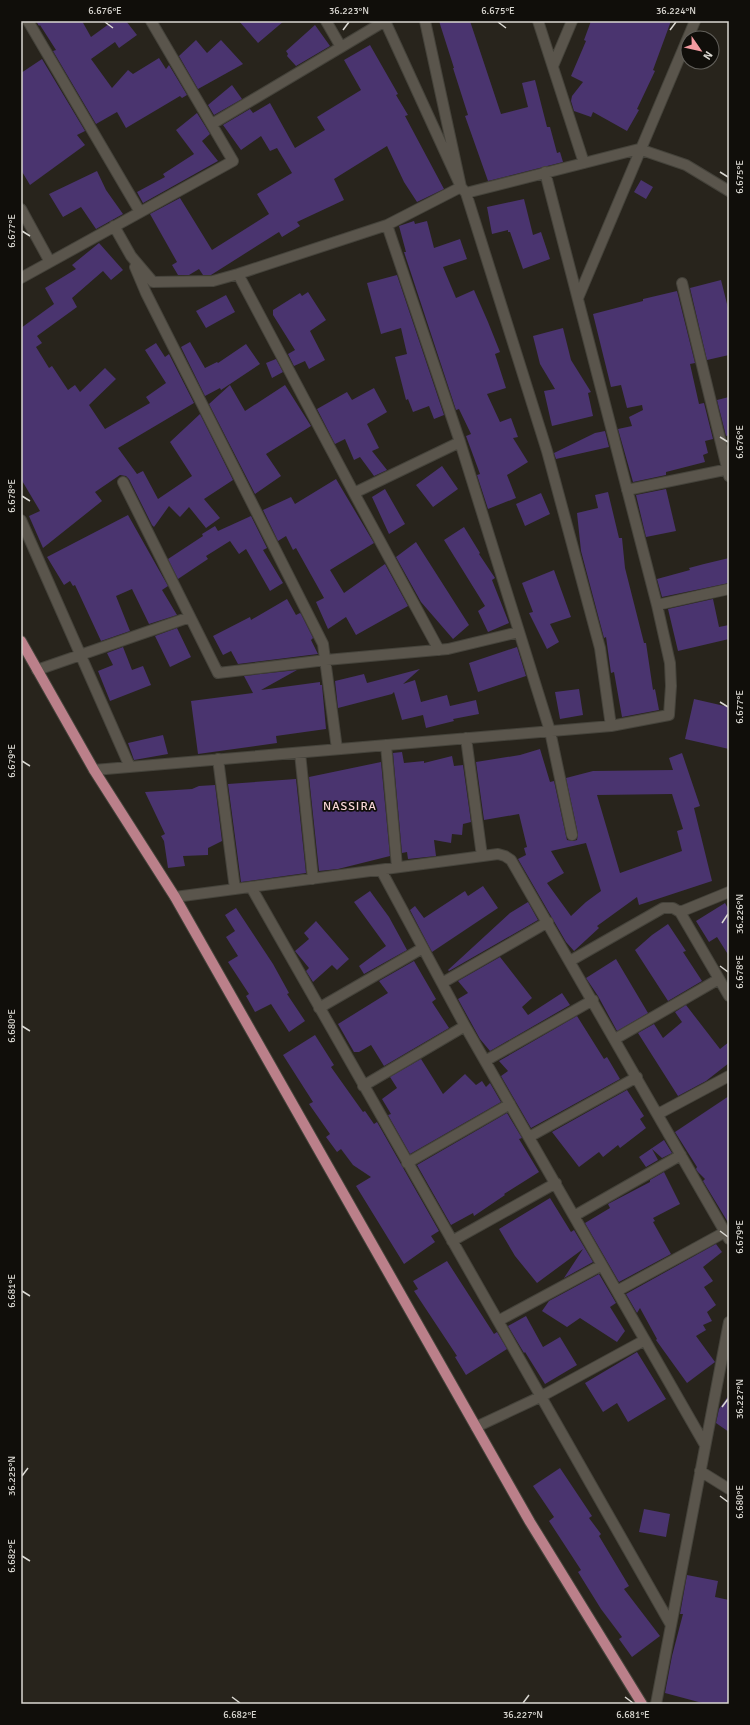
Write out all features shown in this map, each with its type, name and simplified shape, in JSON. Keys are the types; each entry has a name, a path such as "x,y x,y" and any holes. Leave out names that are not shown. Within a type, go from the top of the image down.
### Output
{"main road":[{"path":"21,641 94,770 175,897 530,1522 642,1704"}],"street":[{"path":"28,21 140,212"},
{"path":"21,278 233,161 151,21"},
{"path":"326,21 341,47"},
{"path":"212,124 385,21 463,190"},
{"path":"425,21 463,190 547,451 600,648 611,726"},
{"path":"538,21 584,163"},
{"path":"553,66 572,21"},
{"path":"578,298 639,149 695,21"},
{"path":"131,256 153,282 213,281 387,225 463,190 639,149 686,165 729,191"},
{"path":"94,770 611,726 669,715 671,686 670,663 657,605 545,172"},
{"path":"21,210 50,262"},
{"path":"387,225 460,442 550,731 572,835"},
{"path":"114,226 131,256 146,293 324,644 337,749"},
{"path":"238,274 439,650"},
{"path":"627,490 728,471 682,283"},
{"path":"354,493 460,442"},
{"path":"123,482 218,673 326,660 439,650 519,632"},
{"path":"21,520 130,767"},
{"path":"657,605 729,589"},
{"path":"37,670 190,618"},
{"path":"466,738 482,856"},
{"path":"386,745 397,867"},
{"path":"300,753 313,879"},
{"path":"218,760 235,889"},
{"path":"175,897 498,854 511,860 727,1235 618,1292"},
{"path":"381,870 465,1026 705,1445"},
{"path":"251,887 671,1625"},
{"path":"680,912 729,892"},
{"path":"570,961 663,908 673,908 680,912 729,996"},
{"path":"442,983 548,922"},
{"path":"319,1008 423,948"},
{"path":"615,1039 719,979"},
{"path":"485,1061 593,1000"},
{"path":"363,1086 465,1026"},
{"path":"658,1114 729,1076"},
{"path":"529,1137 637,1077"},
{"path":"407,1163 510,1104"},
{"path":"574,1216 681,1155"},
{"path":"452,1241 556,1184"},
{"path":"498,1321 602,1265"},
{"path":"656,1704 729,1322"},
{"path":"476,1427 542,1396 645,1340"},
{"path":"700,1471 729,1489"}],"building":[{"path":"36,21 82,21 91,37 113,21 126,21 137,35 119,48 115,42 91,59 112,88 128,70 133,74 159,58 166,69 169,65 187,95 182,98 180,96 126,128 117,112 96,124 53,51 56,50"},
{"path":"239,21 284,21 258,43"},
{"path":"439,21 470,21 501,114 528,107 522,83 535,80 547,127 550,127 557,153 560,152 563,162 488,181 465,116 468,115"},
{"path":"591,21 671,21 653,70 655,71 637,109 639,110 627,131 593,112 591,117 574,111 571,101 572,96 583,82 571,76 586,41 584,40"},
{"path":"315,25 330,46 296,66 287,56 288,54 286,51"},
{"path":"196,40 207,53 221,40 243,64 198,89 179,56"},
{"path":"370,45 398,94 396,95 408,115 405,116 444,189 417,202 404,182 387,146 334,179 344,200 297,222 300,226 282,237 279,232 211,275 203,275 199,269 189,275 178,275 172,265 177,262 150,214 180,198 212,250 269,214 257,194 292,173 277,148 270,151 261,136 241,150 223,125 250,109 253,113 270,103 295,148 325,130 317,117 361,90 344,60"},
{"path":"42,59 85,131 77,135 85,145 30,185 21,170 21,73"},
{"path":"232,85 242,99 214,115 208,105"},
{"path":"197,113 210,134 202,141 218,161 143,203 137,192 165,177 163,174 194,154 176,130"},
{"path":"97,171 106,190 123,214 96,229 81,207 63,217 49,194"},
{"path":"641,180 653,187 646,199 634,192"},
{"path":"524,199 533,235 541,232 550,259 523,269 510,232 508,232 508,230 492,234 487,207"},
{"path":"414,221 415,224 427,221 434,248 460,239 467,259 443,267 456,298 474,290 500,352 495,354 506,388 487,394 500,422 511,418 518,437 513,438 528,462 507,475 516,498 488,509 477,475 480,474 466,436 471,434 459,409 456,410 404,252 406,252 399,226"},
{"path":"99,243 123,270 111,280 103,271 72,298 77,307 37,336 42,343 36,347 49,368 52,366 68,390 75,385 80,392 105,368 116,379 89,405 105,429 150,403 146,397 166,383 145,350 156,343 165,357 169,354 194,403 118,448 137,474 143,471 158,499 192,476 170,442 200,414 233,480 204,499 220,518 206,528 189,507 180,517 169,506 154,527 129,479 126,476 120,475 95,492 102,501 43,548 29,516 40,511 21,479 21,328 54,304 45,288 76,269 72,265"},
{"path":"397,275 444,415 434,419 429,406 413,412 408,399 406,400 395,357 407,354 401,328 381,334 367,283"},
{"path":"721,280 729,312 729,355 707,360 690,288"},
{"path":"677,291 695,363 690,364 699,404 704,403 713,439 705,441 708,453 703,455 705,462 666,472 666,475 633,482 618,429 632,426 629,417 643,410 642,405 627,408 621,385 611,387 593,314 643,301 643,299"},
{"path":"308,292 326,320 310,331 325,360 309,369 305,361 294,366 288,354 295,350 273,315 273,310 300,293 302,296"},
{"path":"226,295 235,312 206,328 196,311"},
{"path":"563,328 571,360 591,392 588,393 593,416 552,426 544,391 555,389 540,364 533,336"},
{"path":"190,342 205,368 217,362 218,363 246,344 260,364 221,390 220,388 205,396 181,347"},
{"path":"276,359 283,372 272,378 266,363"},
{"path":"230,385 245,411 285,385 311,426 266,454 281,476 255,494 209,404"},
{"path":"374,388 387,412 367,424 379,448 372,451 387,470 374,476 360,457 354,460 345,439 335,444 317,409 347,392 352,400"},
{"path":"729,397 729,435 726,436 717,400"},
{"path":"605,431 609,447 556,459 554,453 595,433"},
{"path":"442,466 458,489 433,507 416,485"},
{"path":"336,479 374,543 330,570 344,593 385,564 408,606 356,635 346,617 328,629 316,602 324,598 296,548 293,550 286,536 278,541 263,510 291,497 295,504"},
{"path":"385,489 405,524 389,534 372,497"},
{"path":"666,489 676,531 646,537 636,495"},
{"path":"608,492 619,538 622,538 625,568 644,643 646,643 653,690 655,689 659,710 622,717 614,672 611,673 606,637 604,638 581,551 577,513 598,508 595,495"},
{"path":"541,493 550,514 525,526 516,504"},
{"path":"128,515 168,586 162,590 177,615 149,624 132,589 116,596 130,631 101,641 75,585 73,586 70,581 64,585 47,557"},
{"path":"251,516 267,548 263,550 283,583 270,591 246,549 239,554 230,541 206,556 208,559 178,579 168,559 203,536 202,534 215,526 218,531"},
{"path":"464,527 480,553 479,554 495,578 492,580 509,623 488,632 478,611 485,606 444,540"},
{"path":"416,542 469,625 453,639 421,602 396,557"},
{"path":"729,558 729,583 662,597 657,579 690,570 689,568"},
{"path":"554,570 571,617 550,624 559,642 547,649 529,613 533,612 522,583"},
{"path":"287,599 296,615 301,614 313,638 311,640 318,654 238,664 231,651 223,655 213,636 250,617 251,620"},
{"path":"713,599 719,627 729,625 729,639 678,651 668,609"},
{"path":"177,628 191,657 170,667 155,636"},
{"path":"123,647 132,670 143,666 151,685 110,701 98,671 113,665 107,653"},
{"path":"517,647 526,676 478,692 469,663"},
{"path":"420,669 403,684 415,680 421,702 447,695 450,706 476,700 479,714 453,719 454,721 426,728 423,715 402,720 394,692 392,694 338,708 335,681 364,674 367,683"},
{"path":"297,670 261,690 320,682 320,685 322,685 326,729 276,736 277,743 198,754 191,701 253,693 244,676"},
{"path":"579,689 583,715 560,719 555,692"},
{"path":"694,699 729,707 729,749 685,739"},
{"path":"163,735 168,754 134,760 128,743"},
{"path":"540,749 550,782 554,781 567,840 573,841 577,840 578,834 566,778 593,771 673,770 669,758 682,753 700,806 694,808 712,881 639,905 637,897 597,926 599,928 574,951 566,942 518,859 526,855 524,848 527,847 519,814 484,820 476,762 520,755","holes":["672,794 683,829 677,831 682,851 620,873 597,795","586,843 601,891 571,916 547,883 564,873 551,851"]},
{"path":"402,752 404,763 424,761 424,763 452,756 454,766 463,765 471,822 463,824 462,835 452,834 451,843 434,840 436,856 408,859 407,852 402,853 393,753"},
{"path":"381,762 390,856 338,869 319,871 309,777"},
{"path":"296,779 306,873 241,882 228,784"},
{"path":"215,785 222,841 208,848 208,855 183,856 185,866 168,868 164,841 161,836 165,834 145,792 192,789 199,786"},
{"path":"483,886 498,908 432,952 410,910 415,906 424,918 465,891 468,896"},
{"path":"370,891 389,917 407,950 364,974 359,966 386,946 354,902"},
{"path":"528,902 538,920 449,971 448,970 510,913"},
{"path":"725,903 729,910 729,956 717,937 709,942 696,921"},
{"path":"236,908 273,964 289,993 287,994 305,1021 289,1032 271,1004 255,1012 246,996 249,994 228,962 238,956 226,937 235,931 225,915"},
{"path":"316,921 349,959 337,970 332,965 313,982 306,971 309,968 295,951 309,939 304,933"},
{"path":"668,924 686,951 683,952 702,981 668,1001 635,950 652,935"},
{"path":"500,957 532,998 522,1007 528,1015 562,993 570,1005 490,1051 480,1039 458,999 468,993 458,981"},
{"path":"616,959 648,1013 617,1031 598,996 586,978"},
{"path":"414,961 436,999 432,1002 449,1028 384,1066 371,1045 359,1052 354,1052 338,1024 388,993 379,981"},
{"path":"686,1005 720,1049 729,1042 729,1063 706,1081 678,1096 638,1033 654,1024 663,1038 682,1022 675,1012"},
{"path":"577,1016 604,1059 607,1057 620,1079 531,1128 501,1076 508,1071 499,1061"},
{"path":"315,1035 334,1065 331,1067 363,1112 365,1111 374,1124 377,1122 439,1231 431,1236 435,1242 404,1264 356,1186 371,1177 353,1165 341,1149 337,1152 326,1137 330,1134 309,1104 313,1102 283,1055"},
{"path":"421,1059 443,1094 465,1074 476,1085 482,1081 486,1087 490,1083 501,1102 410,1154 388,1115 391,1114 382,1099 397,1088 390,1077"},
{"path":"627,1090 644,1116 640,1119 646,1128 620,1148 618,1145 603,1157 599,1152 579,1167 552,1132"},
{"path":"729,1096 729,1224 703,1181 705,1179 696,1169 697,1167 675,1132"},
{"path":"507,1113 522,1138 519,1139 539,1172 504,1194 505,1195 474,1216 473,1213 451,1225 417,1165"},
{"path":"664,1140 672,1153 662,1158 652,1149 658,1160 646,1167 639,1157"},
{"path":"664,1172 680,1204 653,1218 655,1221 653,1222 671,1254 619,1282 585,1223 610,1208 608,1204 650,1182 650,1180"},
{"path":"550,1198 571,1232 574,1230 593,1262 564,1278 583,1249 537,1283 515,1256 499,1229"},
{"path":"716,1244 722,1252 703,1267 713,1281 704,1287 716,1305 707,1312 712,1321 703,1325 706,1330 696,1336 715,1362 687,1383 656,1340 657,1339 640,1308 637,1313 626,1294"},
{"path":"447,1261 494,1334 497,1332 507,1349 466,1375 455,1357 457,1356 414,1291 418,1289 413,1281"},
{"path":"599,1274 616,1303 610,1307 625,1331 617,1342 580,1318 567,1327 542,1311 549,1301"},
{"path":"526,1316 543,1347 560,1337 577,1365 545,1384 508,1326"},
{"path":"637,1352 666,1399 628,1422 617,1403 603,1412 585,1383"},
{"path":"729,1395 729,1432 716,1423 719,1409"},
{"path":"560,1468 592,1516 589,1518 601,1534 599,1536 629,1586 624,1589 660,1636 632,1657 619,1639 622,1637 601,1609 578,1572 581,1570 549,1521 554,1517 533,1486"},
{"path":"644,1509 670,1514 666,1537 639,1532"},
{"path":"687,1575 718,1581 715,1597 729,1600 729,1704 706,1704 665,1693 672,1656 683,1614 680,1614"}],"district":[{"name":"NASSIRA","path":"350,806"}]}
